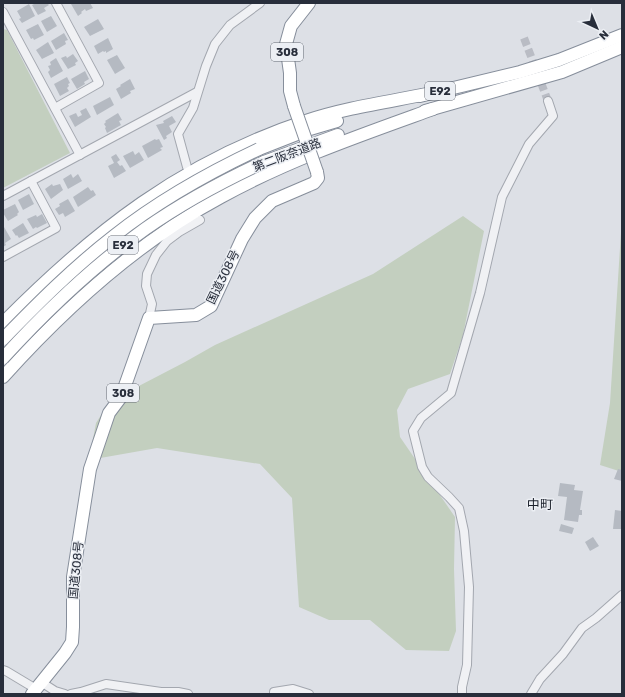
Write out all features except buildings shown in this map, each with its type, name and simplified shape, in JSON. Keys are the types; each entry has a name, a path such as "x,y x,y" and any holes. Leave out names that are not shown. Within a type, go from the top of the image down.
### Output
{"highway":[{"name":"国道308号","path":"36,688 65,653 72,642 74,627 72,577 90,469 109,413 121,397 149,318 196,315 211,306 242,239 255,218 272,201 314,183 318,178 290,91 290,73 286,44 291,26 308,3"},
{"name":"第二阪奈道路","path":"3,339 57,285 114,235 161,202 208,174 259,149 310,129 427,94 520,72 559,60 622,35"},
{"name":"第二阪奈道路","path":"3,358 67,294 123,246 145,229 220,183 264,162 315,143 369,126 562,72 622,48"},
{"path":"3,323 45,282 108,228 154,194 202,165 254,140 307,121 352,109 427,94"},
{"path":"3,377 51,326 90,289 131,255 185,218 244,185 289,164 324,149 432,109"}],"street":[{"path":"55,108 99,83 56,3"},
{"path":"187,167 178,134 193,108 197,92 215,44 230,25 260,3"},
{"path":"4,16 80,155"},
{"path":"3,196 197,92"},
{"path":"462,694 462,687 468,665 469,587 464,531 459,508 428,477 422,467 413,431 421,418 451,393 480,293 502,197 528,144 553,116 548,101"},
{"path":"3,257 56,228 31,181"},
{"path":"149,318 152,304 146,286 146,274 156,255 167,241 200,220"},
{"path":"531,694 540,679 564,654 582,628 622,595"},
{"path":"3,670 36,688 65,694"},
{"path":"71,694 106,684 162,693 178,692 188,694"},
{"path":"274,694 274,692 293,689 309,694"}],"green space":[{"path":"3,29 7,30 70,153 3,188"},
{"path":"463,216 484,231 463,335 450,374 408,389 397,410 400,437 455,517 454,569 456,631 449,651 406,650 370,620 329,620 299,607 292,498 260,464 157,448 89,460 96,423 110,401 215,345 373,274"},
{"path":"622,217 622,472 600,465 610,403"}],"tunnel":[{"path":"524,38 548,101"}],"district":[{"name":"中町","path":"540,504"}]}
